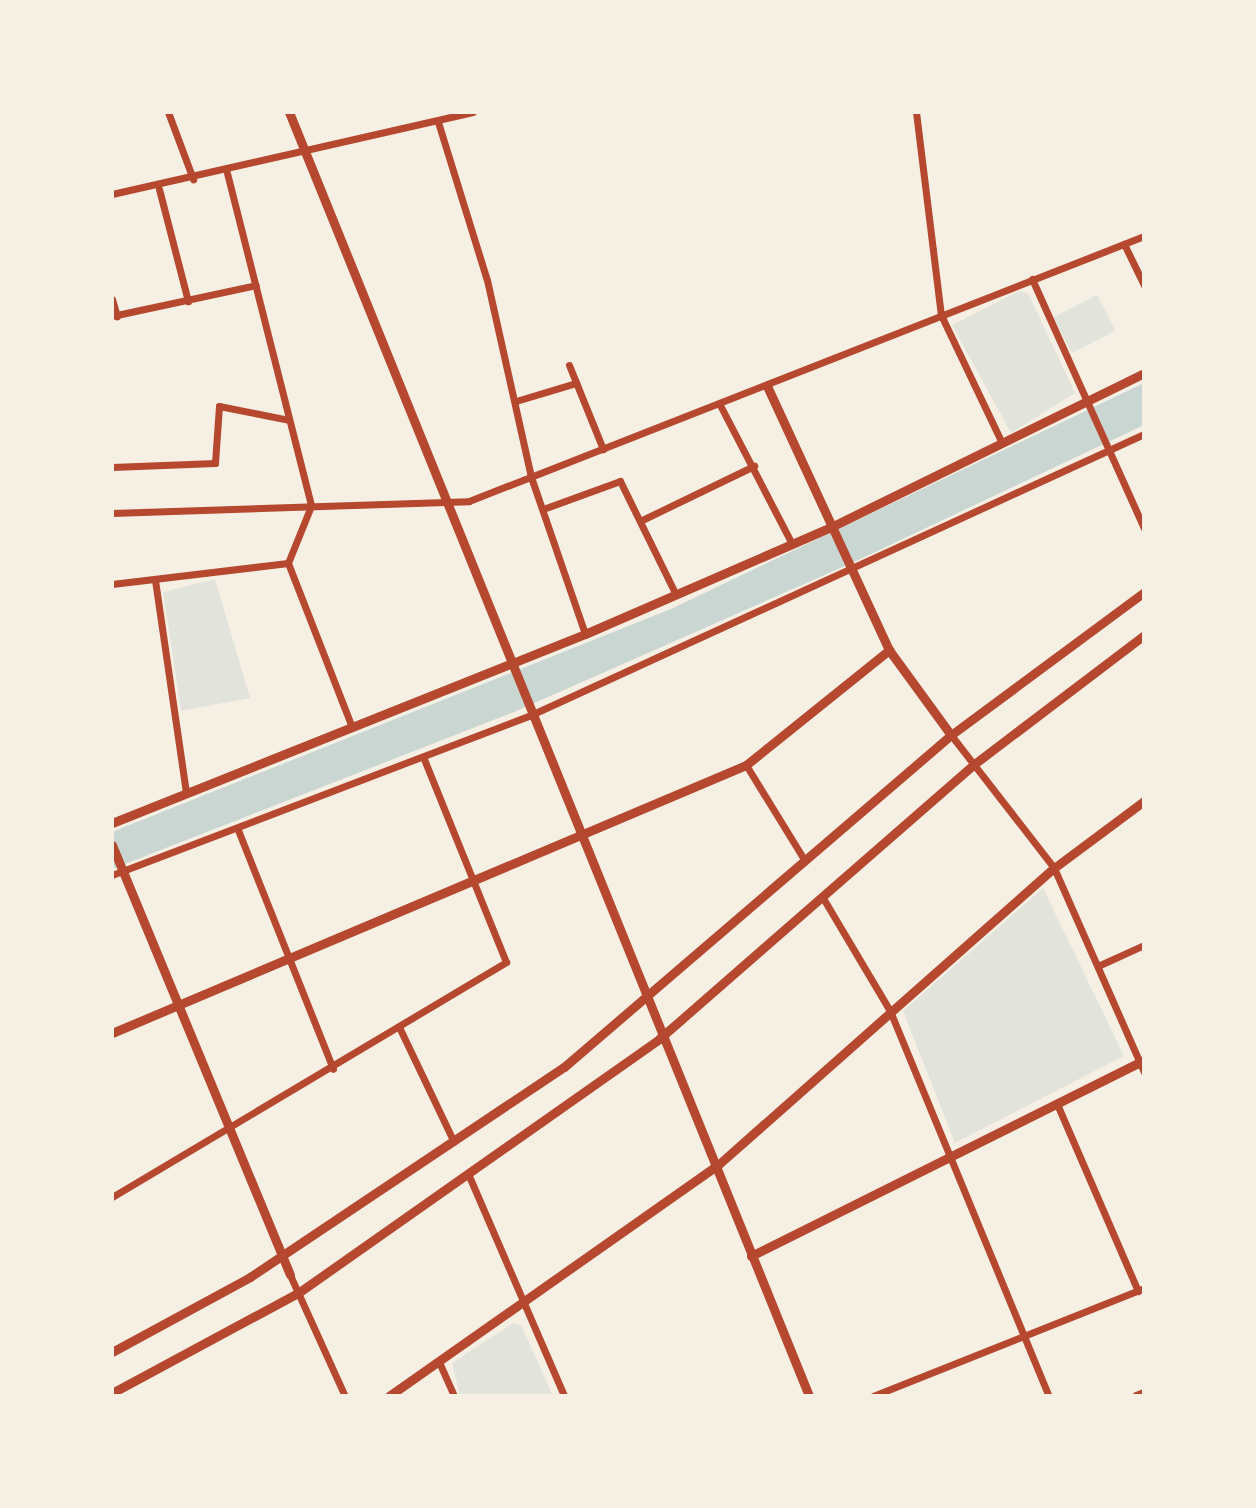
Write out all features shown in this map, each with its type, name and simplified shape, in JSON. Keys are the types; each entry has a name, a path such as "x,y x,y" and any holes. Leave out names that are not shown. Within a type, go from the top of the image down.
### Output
{"street":[{"path":"168,112 193,179"},
{"path":"289,112 514,665 659,1039 719,1164 751,1256 809,1396"},
{"path":"112,194 159,189 304,149 473,112"},
{"path":"916,112 941,315 1002,443"},
{"path":"438,122 516,401 531,477 585,634"},
{"path":"226,169 311,506 288,563 352,727"},
{"path":"159,189 188,301"},
{"path":"112,513 469,501 1144,236"},
{"path":"1124,244 1144,285"},
{"path":"1032,279 1144,528"},
{"path":"112,299 114,316 256,285"},
{"path":"569,365 603,449"},
{"path":"112,823 514,665 676,595 831,527 1144,373"},
{"path":"516,401 576,383"},
{"path":"767,386 889,650 973,765 1054,868 1100,965 1144,1072"},
{"path":"720,405 792,544"},
{"path":"112,467 215,463 219,406 289,420"},
{"path":"116,874 238,830 533,714 1144,434"},
{"path":"640,521 754,466"},
{"path":"543,509 620,481 676,595"},
{"path":"112,584 288,563"},
{"path":"155,580 186,793"},
{"path":"112,1352 282,1255 564,1067 951,735 1144,592"},
{"path":"112,1393 298,1293 469,1176 659,1039 973,765 1144,635"},
{"path":"112,1033 746,765 889,650"},
{"path":"112,1197 333,1069 506,962 469,882 423,757"},
{"path":"746,765 805,861"},
{"path":"389,1396 719,1164 1054,868 1144,801"},
{"path":"238,830 333,1069"},
{"path":"112,845 116,874 231,1128 290,1275 345,1396"},
{"path":"823,898 890,1011 1049,1396"},
{"path":"1100,965 1144,945"},
{"path":"400,1029 454,1142"},
{"path":"751,1256 1142,1061"},
{"path":"873,1396 1141,1289 1057,1104"},
{"path":"469,1176 564,1396"},
{"path":"439,1362 454,1396"},
{"path":"1136,1396 1144,1393"}],"shaded area":[{"path":"1019,291 1028,293 1075,393 1011,433 952,325"},
{"path":"1097,295 1115,331 1072,353 1053,317"},
{"path":"1144,383 1144,425 854,562 514,712 112,869 112,832 671,609"},
{"path":"215,579 250,698 181,711 163,592"},
{"path":"1043,888 1124,1056 955,1143 903,1011"},
{"path":"513,1323 521,1325 553,1396 460,1396 452,1363"}]}
